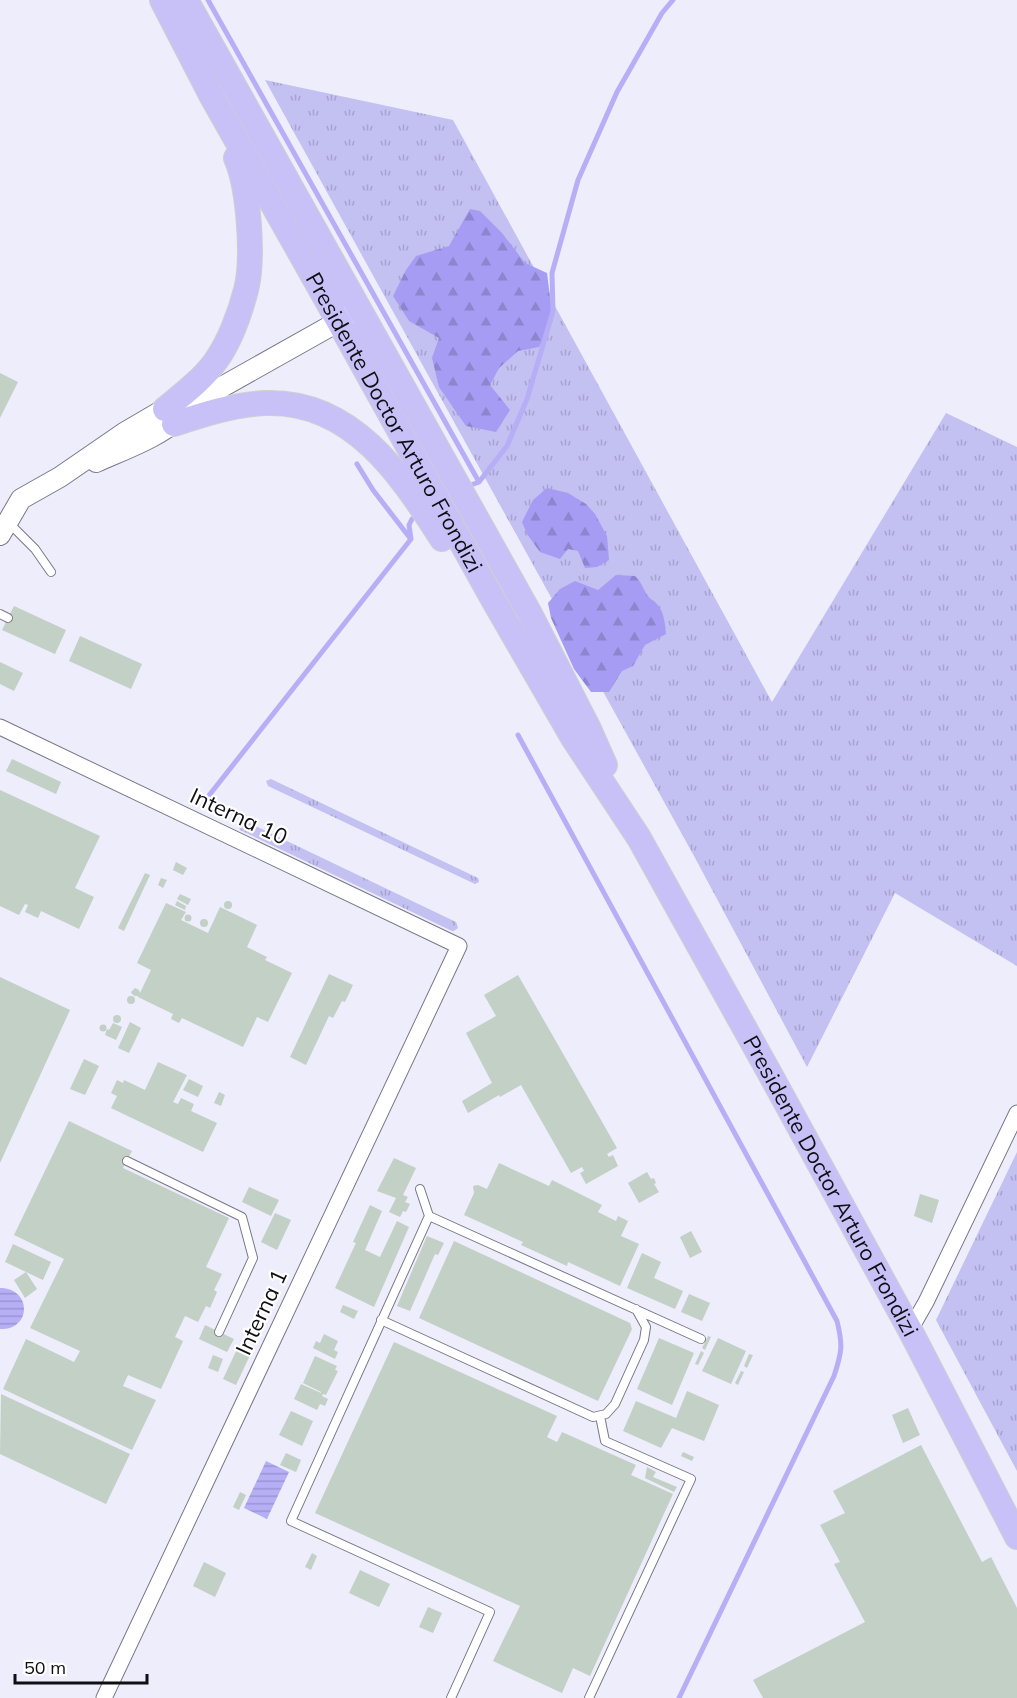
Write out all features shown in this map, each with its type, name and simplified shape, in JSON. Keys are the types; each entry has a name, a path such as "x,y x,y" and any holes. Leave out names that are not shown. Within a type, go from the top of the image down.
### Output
{"main road":[{"name":"Presidente Doctor Arturo Frondizi","path":"162,0 211,95 345,318 540,682 573,738 639,838 909,1330 1017,1537"},
{"name":"Presidente Doctor Arturo Frondizi","path":"184,0 529,612 589,729 639,838"},
{"path":"184,0 227,92 345,318 442,476 510,578"},
{"path":"169,417 214,363 225,346 246,289 249,270 247,203 241,169 211,95"},
{"path":"169,417 208,413 245,405 288,404 311,409 350,428 383,456 398,474 540,682"}],"street":[{"path":"4,528 21,499 60,477 131,447 169,417 345,318"},
{"name":"Interna 10","path":"0,727 459,946"},
{"name":"Interna 1","path":"104,1698 459,946"},
{"path":"909,1330 926,1302 1017,1113"}],"lane":[{"path":"4,528 35,549 51,572"},
{"path":"127,1161 242,1216 253,1258 219,1332"},
{"path":"420,1188 429,1216 291,1521 490,1612 451,1698"},
{"path":"429,1216 701,1339"},
{"path":"381,1320 588,1416 600,1416 606,1414 615,1404 644,1340 646,1327 636,1309"},
{"path":"589,1698 691,1479 605,1441 600,1416"}],"green space":[{"path":"265,80 453,120 772,702 946,413 1017,447 1017,966 895,893 807,1067 694,856"},
{"path":"470,209 480,211 502,233 525,263 547,273 553,320 539,347 518,351 499,368 490,385 510,410 496,432 466,426 439,387 432,358 439,338 409,321 393,296 416,256 449,246"},
{"path":"547,488 568,493 586,504 595,514 607,536 609,560 597,567 585,568 578,551 568,549 560,559 540,552 527,534 522,522 533,500"},
{"path":"616,575 635,576 638,579 660,609 664,617 666,634 645,645 633,666 622,671 609,692 591,692 574,669 551,618 548,603 560,589 575,581 598,590"},
{"path":"271,779 478,878 479,882 475,884 268,786 266,781"},
{"path":"241,821 456,922 458,928 452,931 240,830"},
{"path":"1017,1152 1017,1471 936,1320"}],"shaded area":[{"path":"0,1288 18,1295 24,1309 18,1323 10,1328 0,1329"},
{"path":"266,1461 289,1472 267,1519 244,1508"}],"building":[{"path":"0,373 18,382 0,418"},
{"path":"14,606 66,630 55,654 2,630"},
{"path":"80,636 142,664 131,689 69,661"},
{"path":"0,662 23,673 14,691 0,684"},
{"path":"12,759 61,782 56,794 6,771"},
{"path":"0,790 100,836 75,888 94,897 79,929 41,911 38,918 25,912 28,905 25,904 19,915 0,906"},
{"path":"176,862 187,868 183,875 173,870"},
{"path":"145,873 150,875 124,931 118,928"},
{"path":"161,878 167,880 163,888 158,885"},
{"path":"180,894 191,899 188,905 177,899"},
{"path":"177,901 186,906 185,910 175,905"},
{"path":"228,901 232,905 228,909 224,905"},
{"path":"166,903 186,912 181,920 208,933 220,907 257,925 247,947 267,957 265,960 292,973 268,1022 257,1017 243,1047 182,1018 179,1023 171,1019 173,1014 132,994 135,988 140,993 151,970 137,963"},
{"path":"188,915 191,918 188,921 185,918"},
{"path":"204,919 208,923 204,927 200,923"},
{"path":"329,974 353,985 345,1002 342,1001 333,1018 329,1016 306,1065 290,1057"},
{"path":"518,975 617,1148 607,1154 609,1157 613,1155 618,1166 586,1184 580,1173 584,1171 582,1167 571,1173 521,1085 468,1113 462,1101 492,1083 466,1033 496,1016 484,995"},
{"path":"0,977 70,1010 0,1163"},
{"path":"131,996 135,1000 131,1004 127,1000"},
{"path":"117,1015 121,1019 117,1023 113,1019"},
{"path":"130,1022 141,1028 129,1053 118,1048"},
{"path":"113,1023 122,1027 116,1040 105,1035"},
{"path":"103,1024 107,1028 103,1032 99,1028"},
{"path":"84,1059 99,1066 85,1095 70,1089"},
{"path":"158,1062 187,1075 173,1102 178,1104 181,1098 194,1104 191,1111 217,1123 203,1152 111,1108 117,1096 111,1093 117,1080 123,1083 124,1080 145,1090"},
{"path":"189,1079 203,1086 198,1097 183,1090"},
{"path":"219,1092 225,1095 221,1106 214,1103"},
{"path":"69,1121 132,1151 123,1168 229,1218 206,1267 222,1274 214,1290 217,1292 210,1308 206,1306 198,1322 185,1316 175,1337 183,1341 161,1389 128,1375 123,1386 156,1400 132,1450 3,1389 26,1339 74,1362 80,1351 30,1328 64,1259 14,1235"},
{"path":"394,1158 416,1168 403,1195 408,1197 405,1202 410,1204 400,1217 389,1212 396,1198 377,1191"},
{"path":"499,1163 549,1186 552,1180 602,1205 598,1212 616,1221 618,1216 628,1221 621,1236 639,1244 620,1286 568,1262 567,1266 521,1245 523,1242 464,1215 474,1193 473,1186 478,1185 487,1189"},
{"path":"647,1172 651,1179 654,1178 656,1183 654,1184 659,1192 639,1203 628,1183"},
{"path":"249,1187 279,1200 271,1216 242,1202"},
{"path":"920,1194 939,1200 932,1223 914,1216"},
{"path":"370,1205 382,1211 365,1250 380,1257 397,1221 409,1227 374,1307 335,1288 356,1243 353,1242"},
{"path":"275,1213 291,1220 277,1250 261,1242"},
{"path":"691,1231 702,1252 690,1258 680,1237"},
{"path":"427,1236 444,1243 438,1255 435,1254 410,1311 397,1306"},
{"path":"454,1241 630,1323 632,1329 598,1401 419,1318"},
{"path":"13,1244 51,1262 43,1280 5,1262"},
{"path":"642,1253 661,1262 654,1278 683,1291 675,1309 627,1288"},
{"path":"26,1272 37,1289 25,1298 14,1280"},
{"path":"689,1294 710,1303 702,1321 681,1312"},
{"path":"343,1305 358,1311 354,1319 340,1312"},
{"path":"205,1325 234,1339 227,1352 199,1339"},
{"path":"324,1334 338,1341 334,1350 338,1352 335,1359 313,1348 316,1341 320,1343"},
{"path":"708,1336 711,1337 705,1350 702,1348"},
{"path":"659,1338 694,1353 672,1405 637,1389"},
{"path":"718,1338 746,1351 731,1384 702,1371"},
{"path":"394,1342 557,1416 547,1437 557,1442 562,1432 636,1465 631,1475 673,1494 590,1676 573,1668 562,1693 493,1661 520,1606 315,1513"},
{"path":"239,1345 252,1351 236,1385 223,1379"},
{"path":"701,1351 704,1353 698,1365 695,1364"},
{"path":"749,1354 753,1355 747,1368 744,1366"},
{"path":"213,1355 223,1359 218,1372 208,1368"},
{"path":"315,1356 337,1366 335,1370 338,1371 326,1395 322,1396 328,1399 325,1406 320,1404 317,1410 294,1399 301,1384 321,1393 303,1383"},
{"path":"741,1371 744,1372 738,1385 735,1383"},
{"path":"687,1391 719,1405 704,1441 672,1428 661,1448 623,1431 636,1401 676,1418"},
{"path":"1,1394 130,1454 106,1504 0,1454"},
{"path":"908,1408 920,1435 903,1443 892,1415"},
{"path":"291,1411 313,1421 302,1446 279,1435"},
{"path":"921,1445 982,1562 991,1557 1017,1608 1017,1698 763,1698 753,1680 865,1622 834,1564 840,1562 820,1525 845,1513 833,1491"},
{"path":"683,1452 694,1457 692,1461 681,1456"},
{"path":"286,1453 301,1460 296,1472 280,1465"},
{"path":"647,1467 656,1472 653,1477 677,1487 674,1492 645,1478"},
{"path":"240,1492 246,1495 239,1510 233,1507"},
{"path":"312,1553 317,1556 311,1570 305,1567"},
{"path":"204,1562 226,1573 215,1597 193,1586"},
{"path":"360,1570 390,1584 379,1607 349,1593"},
{"path":"428,1607 442,1613 433,1633 419,1627"}],"waterway":[{"path":"208,0 479,482"},
{"path":"471,485 479,482 507,446 527,399 553,311 552,273 578,180 617,92 662,13 673,0"},
{"path":"357,464 373,490 410,538"},
{"path":"207,798 411,539 409,525 412,519"},
{"path":"518,735 837,1321 840,1336 840,1354 834,1376 679,1698"}]}
